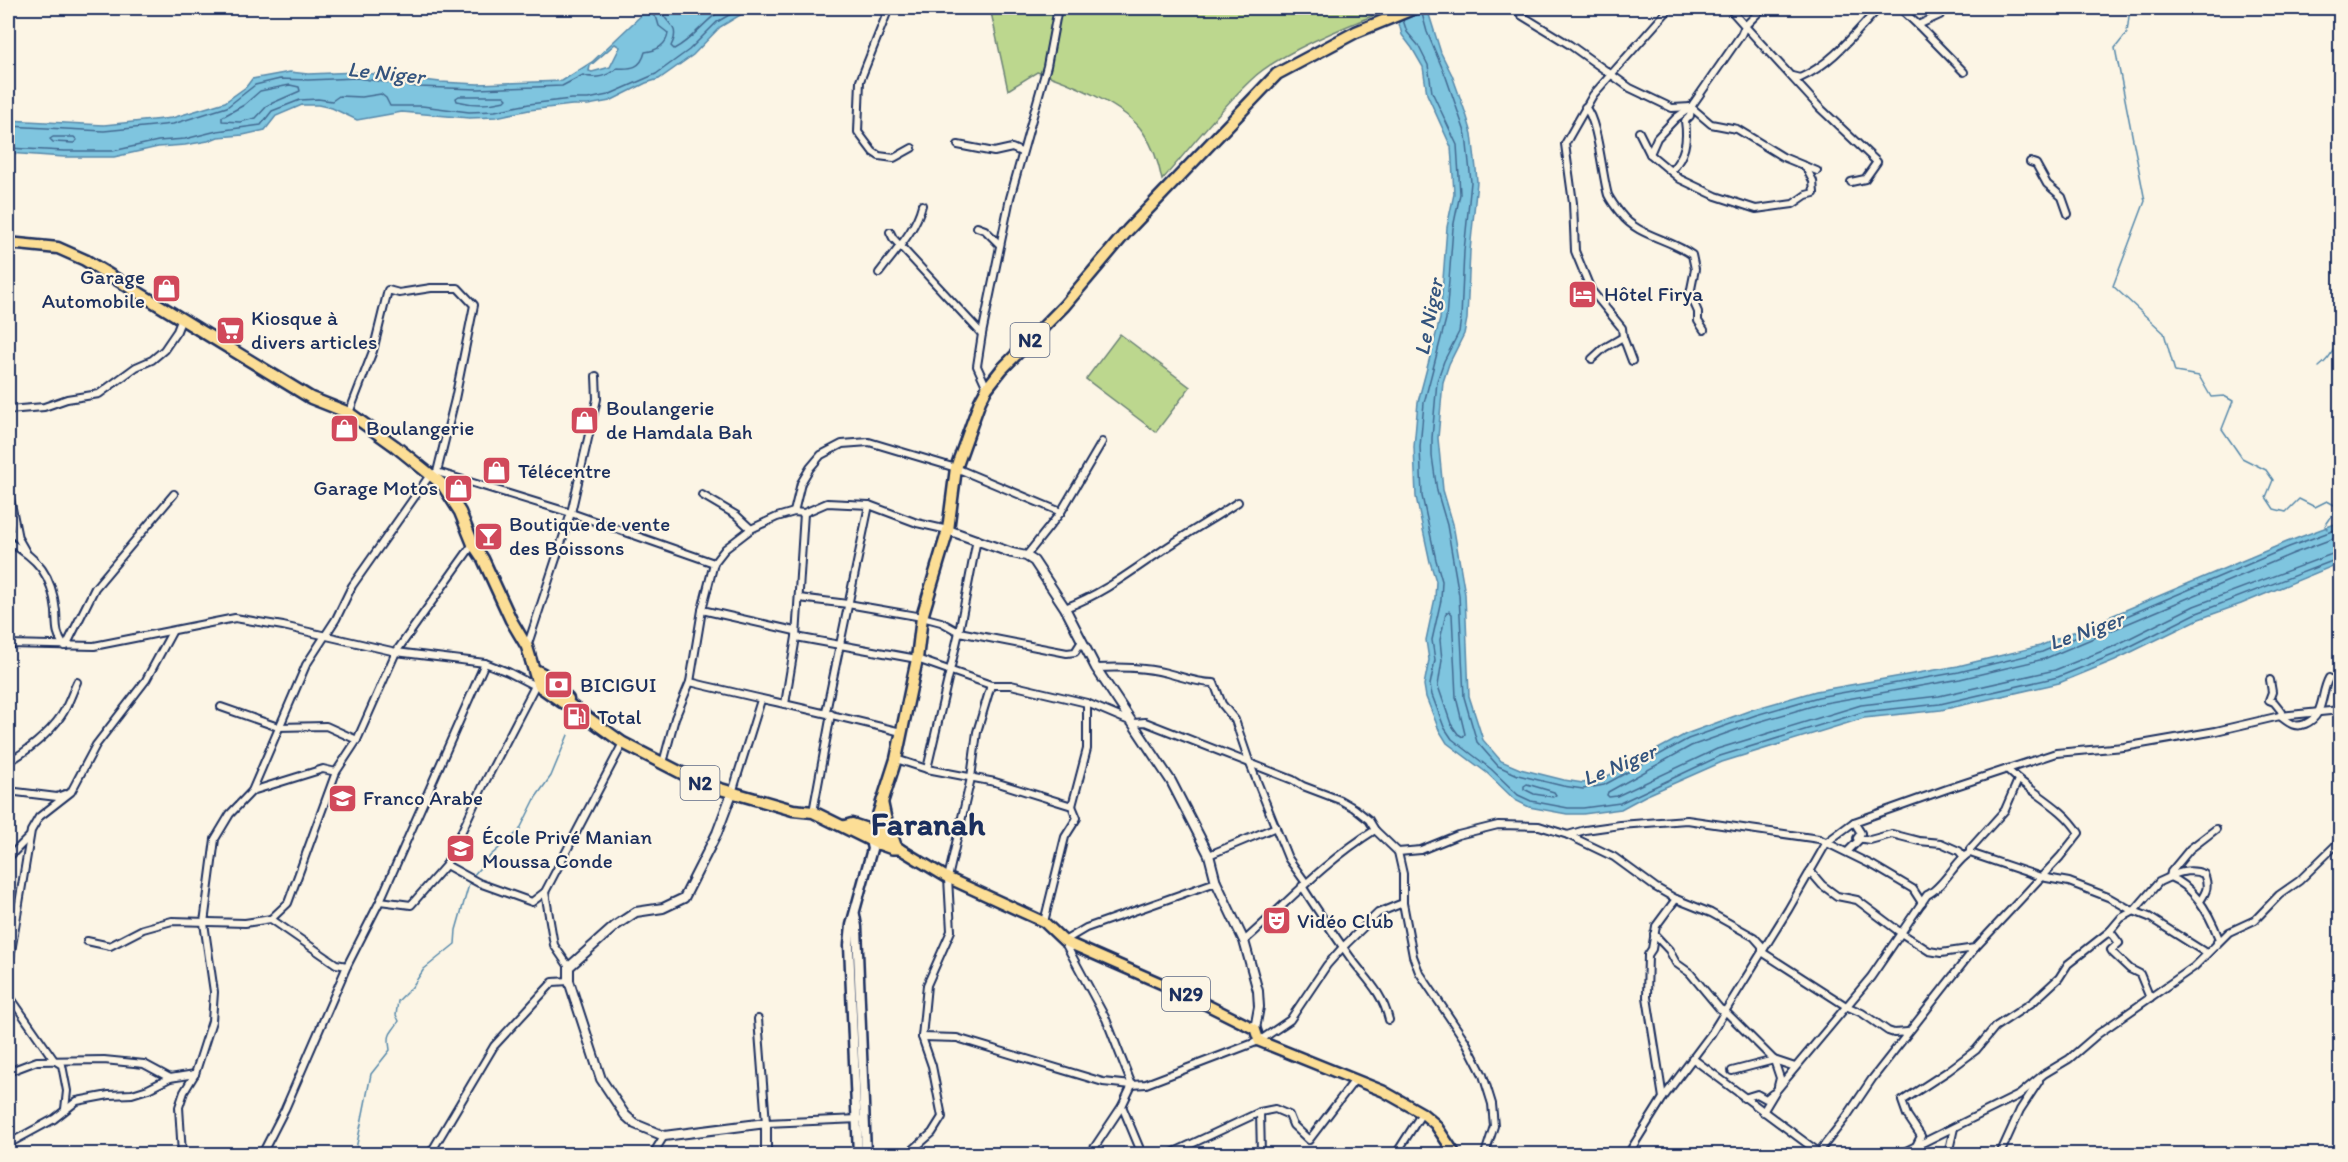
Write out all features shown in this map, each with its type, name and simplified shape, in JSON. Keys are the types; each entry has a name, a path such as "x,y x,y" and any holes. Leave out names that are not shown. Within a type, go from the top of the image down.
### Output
{"highway":[{"name":"N2","path":"537,678 542,688 623,743 704,784 793,810 813,812 848,825 875,840 882,802 896,759 917,659 922,617 948,530 956,468 980,401 987,388 1002,369 1064,306 1128,230 1276,74 1356,32 1415,8"},
{"path":"8,243 58,248 72,254 183,318 310,398 349,413 433,473 460,512 473,544 483,559 511,620 527,646 537,678"},
{"path":"848,825 881,815 898,847"}],"main road":[{"name":"N2","path":"875,840 898,847"},
{"path":"866,1155 860,1119 849,945 851,925 875,840"},
{"name":"N29","path":"898,847 948,878 1044,922 1064,941 1183,993 1255,1029"},
{"path":"1255,1029 1259,1041 1383,1091 1422,1113 1440,1130 1455,1155"},
{"path":"858,1155 860,1119"}],"street":[{"path":"889,8 860,81 858,132 879,156 894,158 912,148"},
{"path":"987,388 977,366 982,334 1021,152 1047,66 1058,8"},
{"path":"1517,8 1521,15 1570,45 1630,88 1672,108 1691,107 1711,124 1737,129 1783,157 1817,171"},
{"path":"1632,360 1622,328 1591,290 1575,251 1574,203 1565,144 1585,107 1609,75 1670,8"},
{"path":"1729,8 1847,136 1877,162 1865,179 1851,182"},
{"path":"1650,154 1657,138 1676,118 1691,107 1741,35 1744,26 1763,8"},
{"path":"1791,76 1800,78 1828,61 1857,34 1879,8"},
{"path":"1899,8 1964,72"},
{"path":"1918,25 1940,15"},
{"path":"1585,107 1590,112 1599,154 1603,160 1608,196 1623,217 1645,233 1676,245 1692,255 1695,269 1690,294 1698,312 1698,321 1704,330"},
{"path":"1671,171 1681,161 1685,149 1687,135 1685,121 1690,116 1691,107"},
{"path":"1639,132 1650,154 1680,179 1716,196 1756,209 1793,204 1806,195 1814,193 1813,181 1805,166"},
{"path":"958,145 994,152 1012,148 1021,152"},
{"path":"2030,162 2036,164 2047,184 2062,198 2068,214"},
{"path":"879,273 918,221 922,205"},
{"path":"978,227 985,230 1000,245"},
{"path":"890,232 982,334"},
{"path":"182,1155 179,1107 184,1092 195,1074 212,1021 214,992 204,923 215,839 230,814 252,791 306,665 336,619 352,586 433,473 455,399 474,305 458,288 431,288 399,293 388,290 373,351 349,413"},
{"path":"8,410 44,407 67,399 99,394 164,350 183,318"},
{"path":"1592,358 1623,337"},
{"path":"527,646 571,513 597,399 596,376"},
{"path":"794,512 801,483 821,455 842,444 869,442 956,468 1061,512"},
{"path":"1026,556 1061,512 1102,442"},
{"path":"433,473 571,513 714,563"},
{"path":"8,489 18,538"},
{"path":"65,646 95,588 174,494"},
{"path":"702,495 736,515 751,529"},
{"path":"1065,608 1107,589 1174,542 1212,521 1238,502"},
{"path":"663,763 675,718 690,682 702,610 714,563 725,549 751,529 794,512 804,513 826,503 869,505 917,523 948,530 1026,556 1034,561 1065,608 1096,668 1171,781 1209,855 1216,882 1244,941 1258,992 1259,1007 1255,1029"},
{"path":"813,812 839,644 869,505"},
{"path":"786,704 796,634 804,513"},
{"path":"8,530 18,538 27,552 44,569 53,593 57,636 65,646"},
{"path":"927,769 959,632 977,539"},
{"path":"8,542 27,552"},
{"path":"87,941 110,946 143,929 172,921 245,923 271,919 288,903 336,772 357,740 396,652 473,544"},
{"path":"799,598 922,617 941,622 959,632 1067,653 1075,652 1082,641"},
{"path":"702,610 839,644 917,659 991,685 1011,685 1087,703 1134,723 1144,722 1340,800 1369,820 1375,830 1398,852 1403,874 1403,903 1413,956 1419,972 1466,1042 1483,1075 1492,1104 1494,1126 1485,1155"},
{"path":"8,644 94,646 235,618 396,652 485,663 508,672 537,678 446,865 411,905 380,901"},
{"path":"8,858 29,836 39,817 71,792 96,745 146,680 172,632"},
{"path":"262,1155 285,1109 347,966 380,901 485,663"},
{"path":"1096,668 1132,666 1187,680 1214,683 1222,704 1235,720 1288,858 1343,947 1375,986 1389,1020"},
{"path":"2280,716 2291,725 2299,726 2310,722 2319,712 2329,678"},
{"path":"2270,680 2272,692 2269,700 2281,709 2280,716"},
{"path":"8,762 54,725 62,715 77,682"},
{"path":"690,682 761,700 829,713 901,732"},
{"path":"908,1155 932,1133 942,1117 932,1066 922,1037 927,985 951,931 948,878 971,778 978,732 991,685"},
{"path":"569,967 615,926 636,912 663,908 684,898 717,833 761,700"},
{"path":"1044,922 1065,837 1077,818 1072,806 1087,749 1087,703"},
{"path":"221,707 278,727 326,726 357,740"},
{"path":"1628,1155 1663,1098 1711,1034 1827,842 1854,822 2056,753 2133,745 2216,731 2280,716 2340,710"},
{"path":"446,865 465,877 532,902 545,892 623,743"},
{"path":"896,759 927,769 995,782 1072,806"},
{"path":"252,791 323,769 336,772"},
{"path":"1692,1058 1820,1154 1908,1032 1975,948 2079,833 2057,809 2007,769"},
{"path":"1763,1112 1775,1092 1870,977 1927,895 1937,890 1972,846 2005,810 2018,780"},
{"path":"8,790 57,797 71,792"},
{"path":"1569,835 1585,830 1620,825 1687,820 1744,827 1827,842 1913,889 1922,903"},
{"path":"1854,822 1861,833 1857,838 1870,840 1892,834 1919,842 1941,843 1967,855 2041,877 2069,882 2108,897 2149,917 2206,953"},
{"path":"1398,852 1421,849 1458,835 1498,825 1539,826 1569,835 1614,857 1630,867 1642,879 1676,899 1711,913 1754,937 1762,946 1762,952"},
{"path":"1209,855 1276,827"},
{"path":"2170,877 2171,872 2190,849 2216,829"},
{"path":"1244,941 1304,884 1350,845 1375,830"},
{"path":"8,970 29,836"},
{"path":"1847,852 1861,838"},
{"path":"1900,1155 2019,1095 2044,1074 2069,1059 2098,1034 2194,967 2206,953 2237,927 2255,920 2279,895 2299,881 2340,841"},
{"path":"1810,871 1822,885 1837,896 1857,900 1929,951 1941,953 1975,948"},
{"path":"1912,1155 1921,1136 1907,1114 1902,1101 1976,1050 1995,1027 2024,1009 2059,978 2068,964 2110,931 2121,918 2134,911 2159,882 2176,873 2189,871 2204,874 2207,891 2200,902"},
{"path":"2170,877 2176,879 2200,902 2211,918 2219,939 2217,943"},
{"path":"1090,1155 1122,1106 1131,1085 1106,1019 1064,941 1086,928 1216,882"},
{"path":"545,892 554,945 569,967 569,981 601,1079 625,1115 635,1124 664,1136 766,1124 860,1119"},
{"path":"1663,1098 1647,997 1648,955 1652,949 1656,926 1676,899"},
{"path":"922,1037 957,1038 1103,1082 1146,1084 1259,1041 1290,1020 1343,947 1378,913 1403,903"},
{"path":"271,919 336,964 347,966"},
{"path":"2110,931 2119,944 2111,950 2130,969 2140,974 2150,998"},
{"path":"1654,934 1669,950 1677,963 1693,976 1715,1004 1725,1011 1774,1060 1780,1078 1775,1092 1766,1100 1757,1094 1744,1098"},
{"path":"1762,952 1888,1031 1908,1032"},
{"path":"430,1155 494,1046 553,982 569,981"},
{"path":"8,994 54,1060 62,1065 66,1078 65,1109"},
{"path":"758,1019 766,1124 766,1155"},
{"path":"8,1072 37,1061 104,1060 144,1064 170,1077"},
{"path":"1732,1071 1774,1060 1795,1067"},
{"path":"8,1144 54,1119 77,1101 109,1095 132,1094 148,1089 170,1077 195,1074"},
{"path":"2001,1155 2020,1110 2044,1074"},
{"path":"1170,1155 1260,1112 1275,1109 1289,1115 1293,1125 1309,1140 1354,1081"},
{"path":"1122,1106 1142,1155"},
{"path":"1260,1112 1261,1155"},
{"path":"1396,1155 1422,1113"},
{"path":"1948,1155 1954,1128"},
{"path":"652,1155 664,1136"}],"green space":[{"path":"990,8 1393,8 1318,39 1264,69 1205,129 1162,180 1155,155 1143,132 1135,122 1110,104 1079,88 1037,72 1008,90"},
{"path":"1120,334 1190,387 1156,432 1086,379"}],"water":[{"name":"Le Niger","path":"649,8 752,8 720,27 693,55 659,79 610,101 529,110 496,117 469,118 402,112 357,120 332,108 302,105 276,116 265,130 185,145 158,147 114,157 64,157 8,153 8,120 104,125 172,118 225,102 246,87 252,79 290,72 308,74 358,72 478,84 562,81 592,62","holes":["615,44 620,47 610,67 589,71 590,66"]},
{"name":"Le Niger","path":"1395,8 1427,8 1441,53 1452,75 1472,134 1477,182 1470,251 1467,319 1464,334 1443,382 1438,438 1443,490 1453,524 1465,594 1469,696 1483,740 1501,761 1520,769 1564,780 1583,783 1602,779 1686,734 1754,709 1816,691 1958,666 2040,646 2340,522 2340,563 2199,619 2115,660 2059,683 1941,710 1864,718 1722,762 1621,809 1567,814 1529,807 1515,800 1487,773 1447,743 1439,730 1426,697 1424,685 1429,660 1426,640 1435,598 1436,581 1416,497 1414,447 1418,402 1440,319 1447,227 1454,194 1451,147 1427,94 1423,67 1402,35"}],"waterway":[{"path":"2130,8 2127,33 2115,48 2145,201 2113,286 2164,333 2175,372 2199,376 2211,397 2224,396 2233,401 2222,429 2242,458 2266,470 2273,480 2266,497 2274,509 2286,512 2299,499 2315,507 2327,501 2338,507 2325,526 2327,529"},
{"path":"2319,367 2333,350 2340,315"},
{"path":"472,877 491,855 519,831 536,797 551,776 568,735"},
{"path":"355,1154 371,1074 390,1050 389,1036 399,1021 396,1015 398,1001 412,987 424,969 455,944 456,930 470,881"}],"place":[{"name":"Garage Automobile","path":"166,289"},
{"name":"Hôtel Firya","path":"1583,294"},
{"name":"Kiosque à divers articles","path":"230,330"},
{"name":"Boulangerie de Hamdala Bah","path":"585,420"},
{"name":"Boulangerie","path":"345,428"},
{"name":"Télécentre","path":"497,471"},
{"name":"Garage Motos","path":"459,488"},
{"name":"Boutique de vente des Boissons","path":"488,536"},
{"name":"BICIGUI","path":"559,685"},
{"name":"Total","path":"576,717"},
{"name":"Franco Arabe","path":"342,798"},
{"name":"École Privé Manian Moussa Conde","path":"461,849"},
{"name":"Vidéo Club","path":"1276,921"}],"district":[{"name":"Faranah","path":"928,823"}]}
